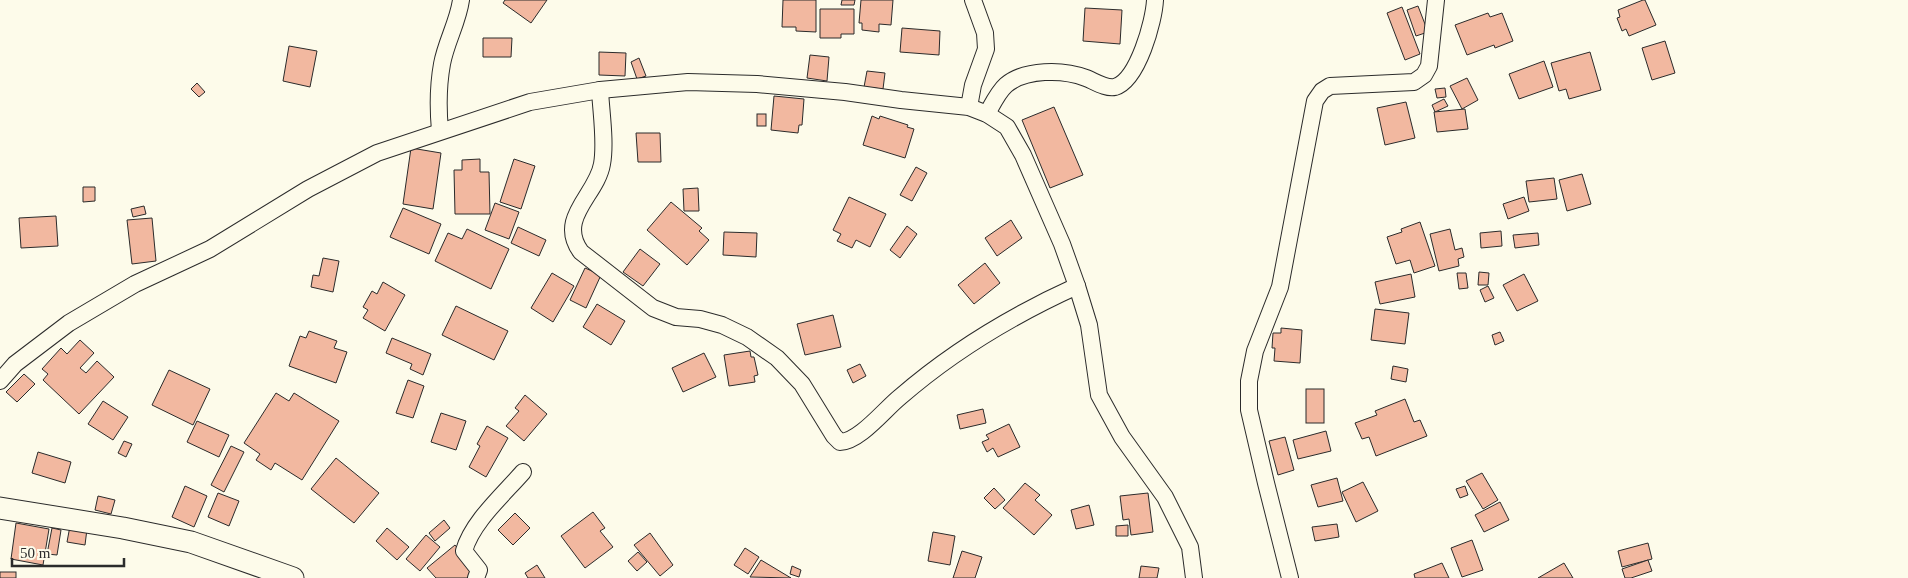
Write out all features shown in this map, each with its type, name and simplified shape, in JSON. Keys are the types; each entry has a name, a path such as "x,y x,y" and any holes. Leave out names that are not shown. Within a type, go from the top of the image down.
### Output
{"main road":[{"path":"0,508 123,528 191,542 293,578"}],"street":[{"path":"440,131 438,112 442,64 460,11 461,0"},
{"path":"969,108 973,85 986,49 985,33 973,0"},
{"path":"987,114 1005,86 1030,74 1075,74 1106,87 1114,87 1121,84 1145,46 1151,28 1155,0"},
{"path":"1290,578 1249,410 1249,381 1255,351 1280,287 1315,101 1322,91 1330,86 1414,82 1424,75 1429,66 1436,0"},
{"path":"0,381 15,364 68,323 135,284 210,249 308,189 377,152 530,102 600,90 688,82 757,84 845,92 969,108 987,114 1007,127 1023,155 1062,244 1077,286 1088,325 1099,395 1122,437 1164,497 1190,547 1194,578"},
{"path":"600,90 602,161 600,174 578,209 574,223 573,238 576,245 581,252 653,308 676,317 700,319 722,325 747,337 777,358 802,384 834,436 840,442 848,442 858,436 901,396 947,360 991,330 1042,301 1077,286"},
{"path":"476,578 480,570 464,551 468,537 477,524 523,472"}],"building":[{"path":"505,0 547,0 531,23 503,3"},
{"path":"783,0 816,0 816,32 796,31 796,27 782,27"},
{"path":"842,0 855,0 854,5 841,5"},
{"path":"861,0 893,0 891,25 879,24 879,32 862,30 862,23 859,23"},
{"path":"1645,0 1656,25 1629,36 1626,29 1622,31 1617,18 1620,17 1618,10"},
{"path":"1418,6 1428,32 1416,36 1407,10"},
{"path":"1402,7 1420,54 1405,60 1387,13"},
{"path":"1085,8 1122,10 1120,44 1083,41"},
{"path":"820,9 854,9 854,34 841,34 841,38 820,38"},
{"path":"1488,13 1490,17 1502,13 1513,41 1495,48 1494,45 1467,55 1455,25"},
{"path":"902,28 940,31 939,55 900,52"},
{"path":"483,38 512,38 511,57 483,57"},
{"path":"1665,41 1675,73 1652,80 1642,48"},
{"path":"289,46 317,51 310,87 283,81"},
{"path":"599,52 626,53 625,76 599,75"},
{"path":"1590,52 1601,90 1569,99 1566,89 1559,91 1551,63"},
{"path":"810,55 829,57 827,81 807,78"},
{"path":"639,58 646,76 637,79 631,62"},
{"path":"1544,61 1553,87 1519,99 1509,74"},
{"path":"867,71 885,73 883,89 864,87"},
{"path":"1467,78 1478,100 1462,109 1450,86"},
{"path":"197,83 205,92 199,97 191,89"},
{"path":"1445,88 1446,97 1437,98 1435,89"},
{"path":"774,96 804,99 802,125 799,125 798,133 771,130"},
{"path":"1444,99 1448,106 1435,112 1432,105"},
{"path":"1406,102 1415,138 1385,145 1377,108"},
{"path":"1054,107 1083,175 1050,188 1022,120"},
{"path":"1465,109 1468,129 1437,132 1434,112"},
{"path":"757,114 766,114 766,126 757,126"},
{"path":"872,116 879,119 880,116 908,125 907,127 914,129 905,158 863,145"},
{"path":"636,133 660,133 661,162 638,162"},
{"path":"411,148 441,153 433,209 403,204"},
{"path":"480,159 480,172 489,172 490,214 455,214 454,170 462,170 462,160"},
{"path":"514,159 535,166 521,209 500,202"},
{"path":"916,167 927,173 912,201 900,195"},
{"path":"1582,174 1591,204 1567,211 1559,180"},
{"path":"1554,178 1557,199 1529,202 1526,181"},
{"path":"83,187 95,187 95,201 83,202"},
{"path":"698,188 699,211 684,211 683,189"},
{"path":"849,197 886,214 870,247 856,240 852,248 837,241 841,234 833,230"},
{"path":"1524,197 1529,211 1508,219 1503,204"},
{"path":"671,202 702,228 699,231 709,240 687,265 647,230"},
{"path":"495,203 519,212 509,239 485,230"},
{"path":"144,206 146,214 133,217 131,209"},
{"path":"403,208 441,224 429,254 390,237"},
{"path":"56,216 58,246 21,248 19,218"},
{"path":"152,218 156,261 132,264 127,220"},
{"path":"1011,220 1022,238 997,256 985,238"},
{"path":"1420,222 1435,266 1414,273 1410,260 1396,264 1387,237 1402,232 1401,229"},
{"path":"907,226 917,234 900,258 890,250"},
{"path":"518,227 546,240 539,256 511,243"},
{"path":"467,229 509,249 491,289 435,261 448,233 462,239"},
{"path":"1450,229 1455,250 1462,248 1464,257 1458,259 1459,266 1439,271 1430,234"},
{"path":"1501,231 1502,246 1481,248 1480,233"},
{"path":"724,232 757,233 756,257 723,255"},
{"path":"1538,233 1539,245 1515,248 1513,235"},
{"path":"640,249 660,264 643,286 623,272"},
{"path":"323,258 339,261 333,292 311,287 313,275 319,276"},
{"path":"985,263 1000,283 974,304 958,285"},
{"path":"585,268 601,275 586,308 570,300"},
{"path":"1479,272 1489,273 1488,285 1478,285"},
{"path":"552,273 574,286 553,322 531,308"},
{"path":"1457,273 1466,273 1468,288 1459,289"},
{"path":"1411,274 1415,297 1380,304 1375,282"},
{"path":"1524,274 1538,301 1517,311 1503,285"},
{"path":"383,282 405,295 385,331 363,318 368,310 363,307 372,291 377,294"},
{"path":"1488,286 1494,298 1485,302 1480,290"},
{"path":"597,304 625,321 611,345 583,327"},
{"path":"456,306 508,331 494,360 442,335"},
{"path":"1375,309 1409,313 1405,344 1371,340"},
{"path":"833,315 841,347 805,355 797,324"},
{"path":"1281,328 1302,330 1300,363 1274,361 1275,348 1272,348 1273,333 1281,333"},
{"path":"309,331 337,341 334,348 347,352 336,383 289,366 300,336 306,338"},
{"path":"1500,332 1504,341 1495,345 1492,335"},
{"path":"392,338 431,354 423,375 410,369 412,364 386,353"},
{"path":"80,340 94,353 80,368 86,373 97,361 114,377 79,414 43,380 48,374 42,369 61,348 67,354"},
{"path":"750,351 751,357 754,357 758,375 754,376 755,382 729,386 724,355"},
{"path":"704,353 716,377 683,392 672,368"},
{"path":"860,364 866,376 853,383 847,370"},
{"path":"1393,366 1408,369 1406,382 1391,379"},
{"path":"169,370 210,389 193,425 152,405"},
{"path":"24,374 35,384 17,402 6,392"},
{"path":"408,380 424,386 413,418 396,413"},
{"path":"1306,389 1324,389 1324,423 1306,423"},
{"path":"276,393 289,401 294,393 339,421 302,480 275,463 271,470 256,460 260,454 244,443"},
{"path":"525,395 547,414 524,441 506,426 519,411 515,408"},
{"path":"1405,399 1414,422 1420,420 1427,436 1376,456 1369,437 1362,439 1355,423 1377,415 1375,411"},
{"path":"103,401 128,417 113,440 88,424"},
{"path":"983,409 986,423 960,429 957,415"},
{"path":"441,413 466,421 456,450 431,442"},
{"path":"197,421 229,435 219,457 187,442"},
{"path":"1009,424 1020,447 998,457 993,448 987,452 982,442 989,439 986,435"},
{"path":"487,426 508,438 486,477 469,467 480,446 477,444"},
{"path":"1326,431 1331,451 1298,459 1293,440"},
{"path":"1285,437 1294,470 1278,475 1269,441"},
{"path":"124,441 132,444 126,457 118,453"},
{"path":"231,446 244,452 224,492 211,485"},
{"path":"38,452 71,462 65,483 32,473"},
{"path":"336,458 379,493 354,523 311,489"},
{"path":"1482,473 1498,500 1483,509 1466,481"},
{"path":"1337,478 1343,501 1318,507 1311,485"},
{"path":"1363,482 1378,511 1356,522 1342,492"},
{"path":"1025,483 1040,495 1035,500 1052,515 1034,535 1003,508"},
{"path":"185,486 207,496 194,527 172,517"},
{"path":"1465,486 1468,495 1460,498 1456,489"},
{"path":"994,488 1005,500 995,509 984,498"},
{"path":"218,493 239,501 229,526 208,517"},
{"path":"1148,493 1153,532 1131,535 1129,519 1123,520 1120,496"},
{"path":"98,496 115,500 111,514 95,510"},
{"path":"1500,502 1509,520 1484,532 1475,515"},
{"path":"1089,505 1094,525 1076,529 1071,510"},
{"path":"593,512 605,528 600,531 613,547 585,568 561,536"},
{"path":"515,513 530,528 513,545 498,530"},
{"path":"444,520 450,528 435,541 429,533"},
{"path":"16,523 49,529 43,565 11,559"},
{"path":"1337,524 1339,537 1315,541 1312,527"},
{"path":"1128,525 1128,536 1116,536 1116,526"},
{"path":"70,526 87,529 85,545 67,542"},
{"path":"52,528 61,530 57,555 47,554"},
{"path":"387,528 409,547 397,560 376,541"},
{"path":"933,532 955,536 950,565 928,561"},
{"path":"650,533 673,565 660,576 634,545"},
{"path":"426,535 440,547 420,571 406,559"},
{"path":"1472,540 1483,570 1462,577 1451,548"},
{"path":"1648,543 1652,559 1622,567 1618,551"},
{"path":"455,545 476,571 467,578 436,578 427,568"},
{"path":"745,548 759,557 748,574 734,565"},
{"path":"962,551 982,557 975,578 953,578"},
{"path":"638,552 647,562 637,571 628,561"},
{"path":"761,560 791,578 750,577"},
{"path":"1648,560 1652,571 1631,578 1625,578 1622,569"},
{"path":"1442,563 1449,578 1415,578 1414,574"},
{"path":"1564,563 1573,578 1538,578"},
{"path":"537,565 545,578 528,578 525,573"},
{"path":"792,566 801,570 799,577 790,574"},
{"path":"1141,566 1159,568 1157,578 1139,578"},
{"path":"0,572 16,572 16,578 0,578"}]}
